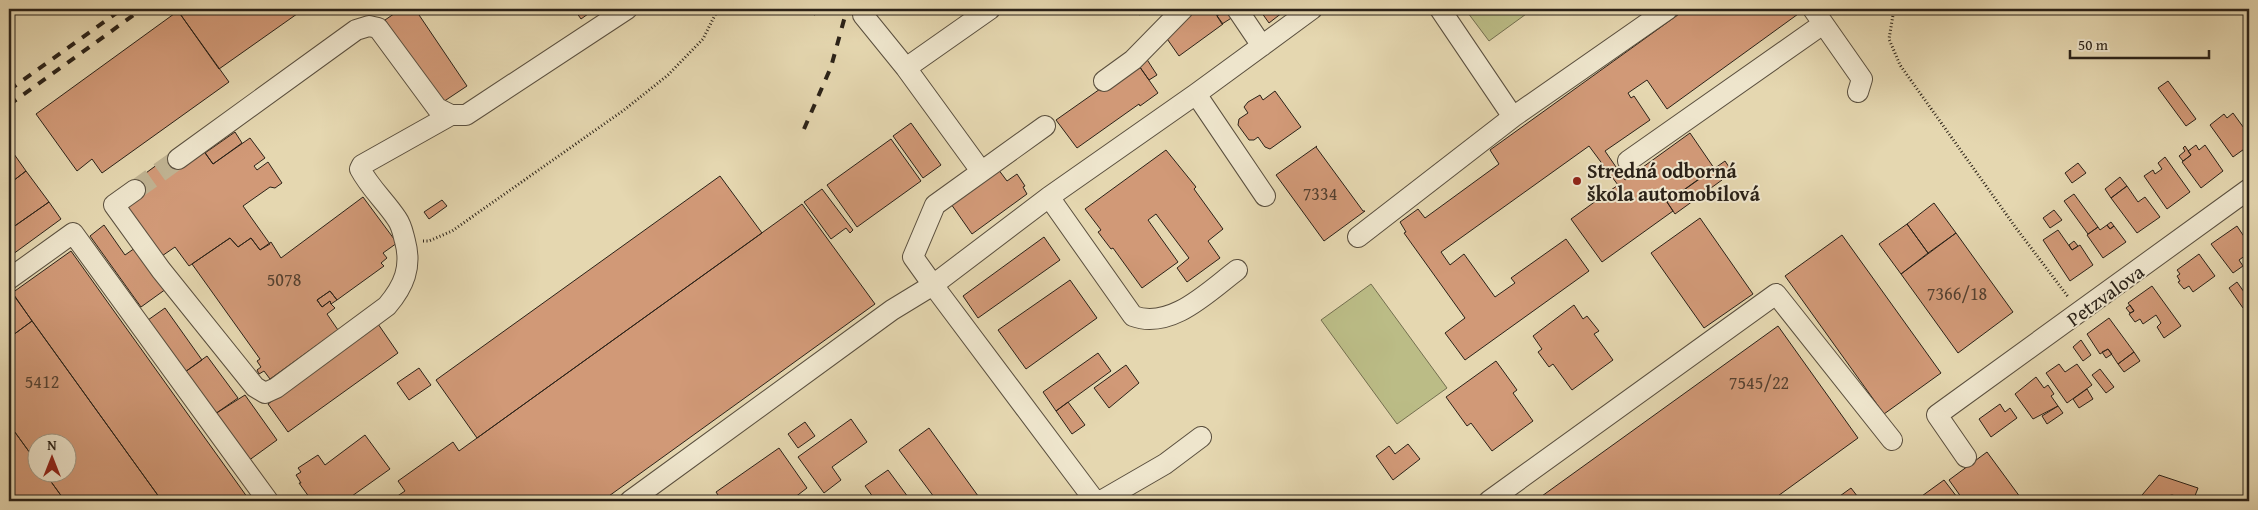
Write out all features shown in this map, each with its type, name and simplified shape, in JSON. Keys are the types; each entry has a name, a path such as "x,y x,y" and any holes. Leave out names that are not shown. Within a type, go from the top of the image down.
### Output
{"street":[{"path":"178,159 356,30 368,26 378,28 437,108 451,115 466,115 627,9"},
{"path":"906,68 990,9"},
{"path":"1104,81 1133,60 1184,9"},
{"path":"1237,9 1262,46"},
{"path":"630,501 892,310 933,285 1049,197 1196,94 1312,9"},
{"path":"1440,9 1513,117"},
{"path":"1358,238 1513,117 1668,9"},
{"path":"862,11 981,171"},
{"path":"1628,161 1818,16 1862,79 1858,92"},
{"path":"1196,94 1265,196"},
{"path":"135,190 114,205 161,270 255,387 265,393 276,388 387,306 400,291 407,274 408,257 405,241 398,220 360,170 362,165 451,115"},
{"path":"1045,126 934,206 913,256 1095,501"},
{"name":"Petzvalova","path":"1966,457 1937,415 2249,189"},
{"path":"1049,197 1132,316 1145,321 1165,319 1195,301 1237,270"},
{"path":"9,278 73,232 268,501"},
{"path":"1489,501 1776,294 1892,440"},
{"path":"1101,501 1165,464 1201,437"}],"path":[{"path":"405,241 429,242 452,231 624,110 668,75 703,39 718,9"},
{"path":"1894,9 1889,39 1900,65 2010,220 2080,313"}],"green space":[{"path":"1465,9 1533,9 1489,41"},
{"path":"1371,284 1447,388 1397,424 1321,320"}],"building":[{"path":"181,9 304,9 219,69 178,11"},
{"path":"401,9 415,9 467,86 440,104 385,20"},
{"path":"574,9 595,9 581,19"},
{"path":"805,9 817,9 815,15 804,11"},
{"path":"1134,9 1148,9 1139,15"},
{"path":"1197,9 1212,9 1223,24 1179,56 1163,33"},
{"path":"1227,9 1233,17 1222,24 1217,16"},
{"path":"1259,9 1287,9 1269,23"},
{"path":"1686,9 1805,9 1667,109 1647,80 1628,93 1631,98 1634,96 1650,120 1605,151 1625,180 1690,133 1714,168 1667,202 1673,211 1602,262 1571,219 1618,185 1589,146 1441,252 1450,265 1464,254 1495,297 1515,283 1511,278 1566,239 1589,271 1465,360 1445,333 1465,318 1404,233 1406,232 1400,222 1418,209 1425,218 1499,164 1490,150"},
{"path":"178,11 229,82 102,173 92,159 77,171 36,114"},
{"path":"1146,58 1157,75 1149,80 1137,63"},
{"path":"1137,63 1158,93 1140,106 1139,104 1077,148 1056,120"},
{"path":"2168,81 2196,119 2186,126 2158,88"},
{"path":"1275,91 1301,127 1270,149 1265,147 1258,137 1254,140 1249,140 1238,125 1239,119 1248,113 1244,107 1248,102 1260,95 1263,100"},
{"path":"2233,113 2249,135 2249,140 2245,143 2247,147 2233,157 2210,125 2224,114 2227,118"},
{"path":"911,123 941,165 923,178 893,136"},
{"path":"235,132 242,143 213,164 205,153"},
{"path":"250,138 265,158 254,166 257,170 268,162 282,183 275,188 270,187 243,206 270,244 260,250 251,238 238,247 230,238 189,266 175,247 159,258 124,209 131,184 173,153 204,151 213,164"},
{"path":"891,139 921,181 857,227 827,185"},
{"path":"2196,145 2199,150 2205,145 2223,171 2201,188 2182,162 2191,155 2188,151"},
{"path":"1317,146 1363,211 1365,211 1324,241 1276,175"},
{"path":"2185,146 2191,155 2183,161 2179,156 2185,151 2183,148"},
{"path":"9,147 26,171 9,184"},
{"path":"1166,150 1196,187 1194,189 1223,229 1208,241 1220,258 1187,282 1177,268 1189,258 1156,214 1148,220 1178,262 1142,288 1113,248 1111,249 1098,232 1101,230 1085,209"},
{"path":"2165,157 2190,192 2167,209 2144,176 2153,170 2155,174 2162,169 2158,163"},
{"path":"1725,161 1731,170 1720,177 1722,180 1675,214 1667,202"},
{"path":"2078,163 2086,173 2072,183 2065,173"},
{"path":"998,169 1007,181 1017,174 1025,186 1023,187 1027,194 972,234 951,204"},
{"path":"26,171 49,202 9,230 9,184"},
{"path":"720,176 762,233 477,438 436,380"},
{"path":"2120,177 2127,186 2111,198 2105,189"},
{"path":"2127,186 2138,202 2145,197 2160,217 2137,233 2111,198"},
{"path":"822,189 853,230 850,233 846,228 831,239 804,202"},
{"path":"2074,194 2098,227 2088,234 2064,201"},
{"path":"363,197 397,243 383,253 387,258 381,263 384,266 337,300 330,291 317,300 322,307 330,301 335,308 327,314 338,330 270,379 264,371 259,374 257,370 261,367 257,361 260,359 192,264 230,238 238,247 251,238 260,250 271,242 281,258"},
{"path":"442,200 447,206 429,219 424,212"},
{"path":"49,202 61,219 9,257 9,230"},
{"path":"1934,203 1956,233 1928,253 1907,224"},
{"path":"802,204 875,304 602,501 390,501 405,491 398,481 453,442 459,451"},
{"path":"2054,210 2062,220 2050,228 2043,218"},
{"path":"1700,218 1753,294 1704,328 1651,253"},
{"path":"2111,222 2114,226 2110,229 2107,225"},
{"path":"1907,224 1928,253 1901,274 1879,244"},
{"path":"104,225 125,255 135,248 166,289 141,307 90,236"},
{"path":"2107,225 2110,229 2114,226 2126,242 2103,258 2087,235 2098,227 2100,230"},
{"path":"2237,226 2249,244 2249,253 2239,260 2243,266 2233,273 2211,244"},
{"path":"2058,230 2072,250 2080,245 2093,265 2070,281 2043,240"},
{"path":"1956,233 2013,312 1958,353 1901,274"},
{"path":"1842,235 1941,373 1884,414 1785,276"},
{"path":"1044,237 1060,260 978,318 963,296"},
{"path":"2074,241 2078,246 2072,250 2069,245"},
{"path":"71,251 250,501 162,501 12,293"},
{"path":"2199,254 2215,276 2193,292 2189,286 2184,289 2178,282 2180,281 2177,276 2180,274 2177,270"},
{"path":"1070,280 1097,318 1026,369 998,330"},
{"path":"2237,282 2249,299 2249,304 2243,308 2229,288"},
{"path":"2152,286 2181,326 2164,338 2157,327 2161,323 2156,315 2143,324 2140,319 2135,322 2129,314 2134,311 2128,303"},
{"path":"330,291 337,300 331,304 330,301 322,307 317,300"},
{"path":"12,292 32,321 9,338 9,294"},
{"path":"1574,305 1583,319 1587,316 1599,331 1594,334 1613,360 1572,390 1553,364 1549,367 1538,352 1542,349 1533,336"},
{"path":"2130,305 2134,311 2130,313 2126,308"},
{"path":"165,308 202,360 185,372 148,320"},
{"path":"2109,318 2134,352 2118,364 2108,349 2100,354 2087,334"},
{"path":"32,321 162,501 65,501 51,482 78,482 78,432 28,432 28,450 9,424 9,338"},
{"path":"378,324 398,353 288,432 268,404"},
{"path":"1778,326 1858,438 1771,501 1535,501"},
{"path":"2081,340 2091,355 2083,361 2073,347"},
{"path":"2108,349 2112,354 2106,358 2102,352"},
{"path":"2134,352 2140,361 2124,372 2118,364"},
{"path":"1098,353 1111,371 1056,411 1043,392"},
{"path":"207,356 238,398 215,414 185,372"},
{"path":"1496,361 1517,390 1513,393 1533,421 1492,451 1471,423 1467,426 1446,397"},
{"path":"2059,364 2065,372 2077,364 2092,385 2067,403 2046,373"},
{"path":"1126,365 1139,383 1109,408 1094,388"},
{"path":"419,368 431,385 409,400 397,383"},
{"path":"2100,369 2114,387 2106,393 2092,375"},
{"path":"2036,377 2044,388 2048,385 2054,394 2051,396 2058,406 2033,419 2015,394"},
{"path":"2087,389 2093,399 2079,408 2073,399"},
{"path":"245,395 277,440 248,461 215,414"},
{"path":"1068,402 1085,425 1072,434 1056,411"},
{"path":"2000,404 2005,412 2010,408 2017,418 1991,437 1979,419"},
{"path":"2058,406 2063,413 2047,424 2042,416"},
{"path":"851,419 867,442 832,467 841,480 824,493 798,457"},
{"path":"805,422 815,436 798,448 788,434"},
{"path":"9,424 28,450 28,482 51,482 65,501 9,501"},
{"path":"929,428 981,500 937,501 899,450"},
{"path":"365,435 390,469 345,501 312,501 299,483 301,483 296,475 301,472 298,468 318,455 325,465"},
{"path":"1408,444 1420,459 1393,480 1376,456 1389,446 1395,454"},
{"path":"779,448 807,488 790,501 722,501 716,492"},
{"path":"1987,452 2023,501 1964,501 1949,480"},
{"path":"888,470 911,501 876,501 865,486"},
{"path":"2159,475 2198,488 2193,501 2172,495 2159,498 2156,501 2137,501"},
{"path":"1944,480 1960,501 1915,501"},
{"path":"1851,488 1861,501 1833,501"}],"tunnel":[{"path":"135,190 178,159"}],"railway":[{"path":"9,90 122,9"},
{"path":"9,105 142,9"},
{"path":"804,129 831,67 847,9"}],"place":[{"name":"Stredná odborná škola automobilová","path":"1577,181"}]}
